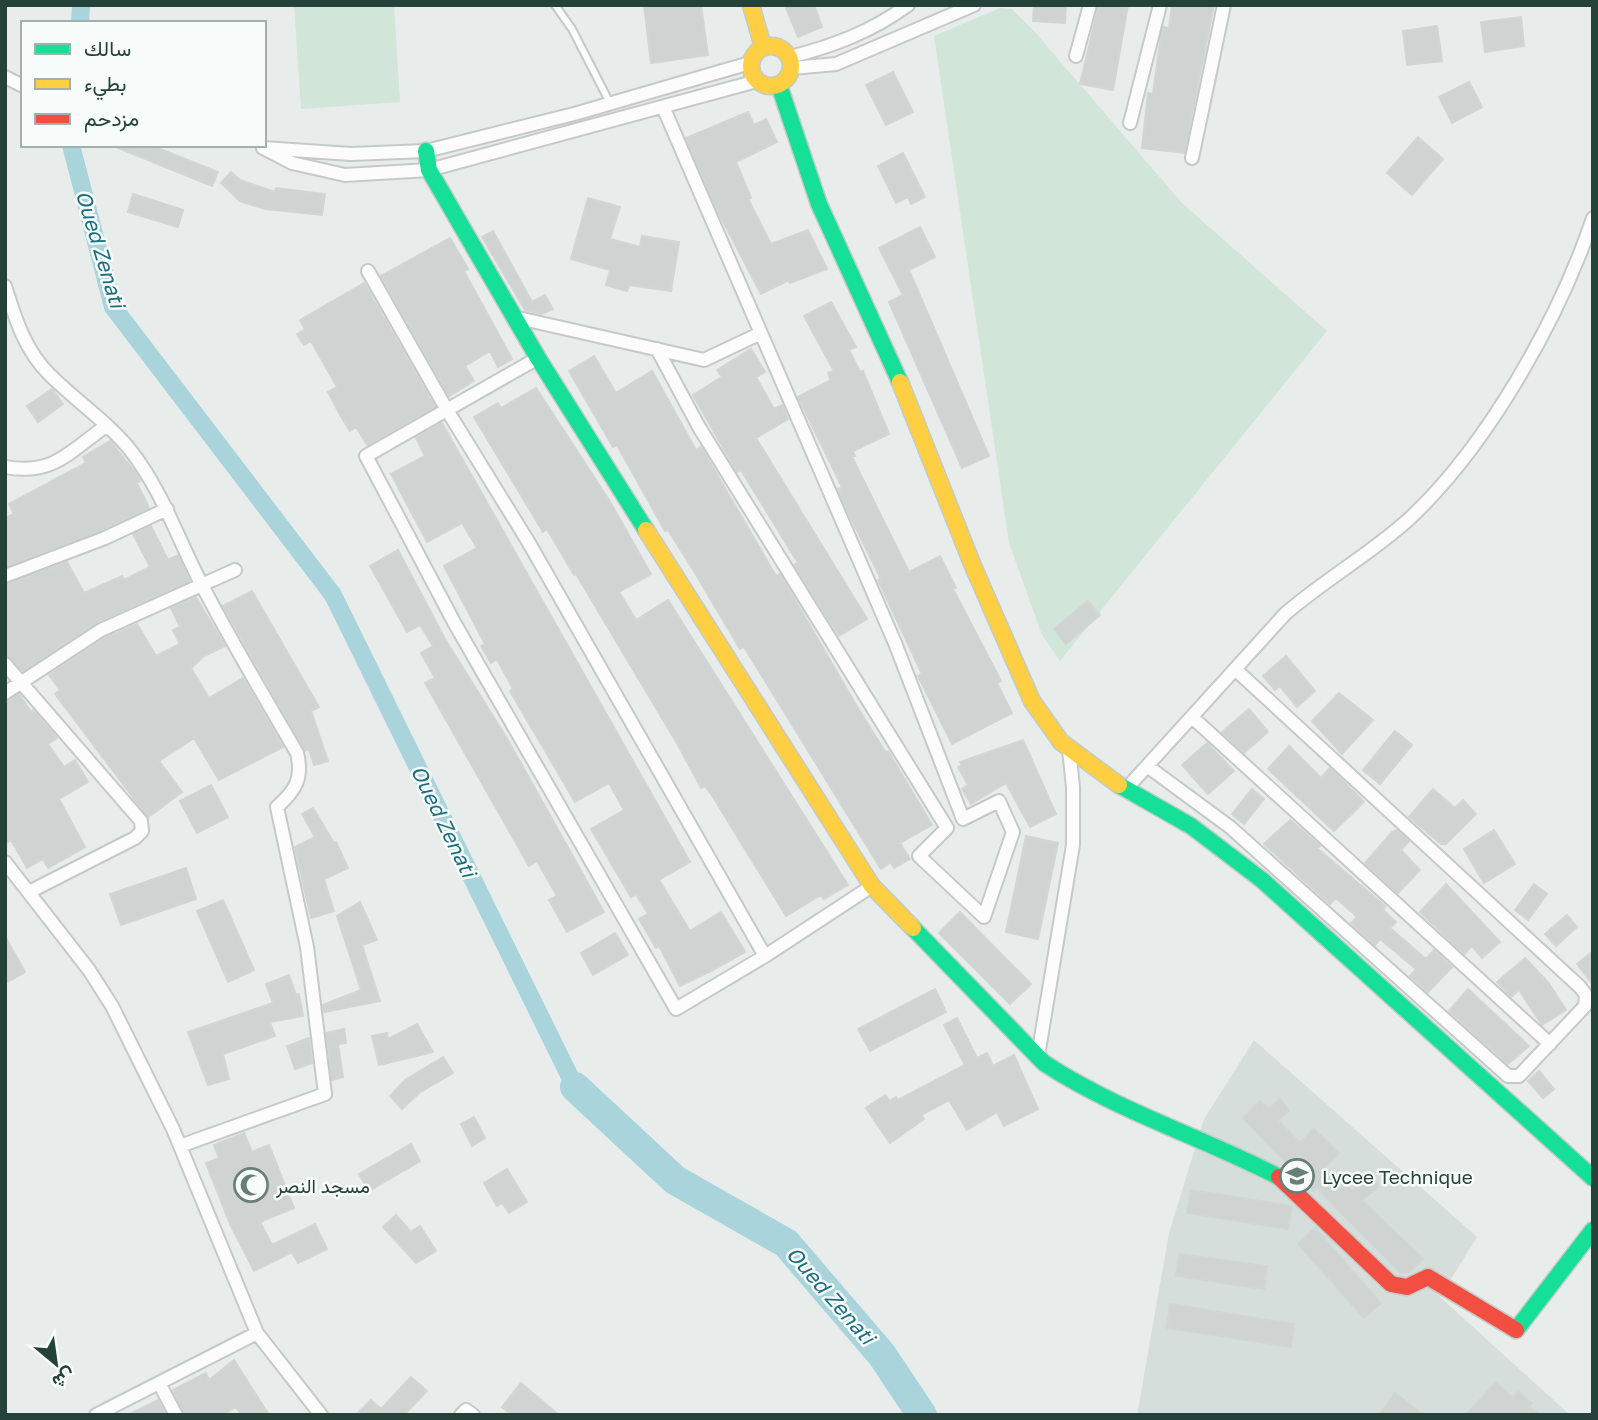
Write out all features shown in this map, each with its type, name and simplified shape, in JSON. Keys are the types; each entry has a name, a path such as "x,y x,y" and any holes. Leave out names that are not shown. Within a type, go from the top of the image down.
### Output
{"street":[{"path":"751,5 763,47"},
{"path":"791,62 859,35 908,5"},
{"path":"763,47 779,47 791,62 836,64 974,5"},
{"path":"1076,57 1090,5"},
{"path":"1130,123 1160,5"},
{"path":"1192,158 1224,5"},
{"path":"266,147 351,153 426,150 610,103 750,63 763,47"},
{"path":"260,147 292,163 345,175 429,170 757,81 771,87 779,85 785,81 791,62"},
{"path":"750,63 757,81"},
{"path":"5,77 21,85"},
{"path":"779,85 809,179 897,373 983,593 1045,724 1069,750 1211,840 1365,971 1510,1107 1593,1178"},
{"path":"657,349 699,427 947,828 919,856 984,917 1013,832 999,801 962,819 895,643 759,334 664,108"},
{"path":"426,150 429,170 538,358 872,886 1038,1056 1068,1079 1135,1112 1258,1164 1280,1177 1391,1284 1407,1287 1428,1277 1516,1331 1593,1230"},
{"path":"1127,788 1285,614 1310,593 1365,557 1409,519 1453,472 1542,336 1581,253 1593,218"},
{"path":"368,271 447,410 529,543 765,956"},
{"path":"5,286 16,323 49,374 131,450 167,509 202,586 297,753 301,768 299,782 277,807 307,947 325,1094 180,1146"},
{"path":"514,317 704,360 759,334"},
{"path":"538,358 366,456 455,625 676,1009 765,956 872,886"},
{"path":"5,467 26,470 50,466 106,426"},
{"path":"5,576 105,538 167,509"},
{"path":"5,693 101,630 235,570"},
{"path":"5,664 142,821 142,831 135,838 29,892"},
{"path":"1147,766 1230,827 1508,1076 1519,1076 1585,1006 1586,995 1580,986 1235,669"},
{"path":"1192,717 1550,1044"},
{"path":"1038,1056 1073,845 1074,817 1069,750"},
{"path":"5,862 89,970 112,1006 137,1052 180,1146 257,1333 321,1415"},
{"path":"96,1415 257,1333"},
{"path":"159,1383 176,1415"},
{"path":"461,1415 467,1410 473,1415"}],"lane":[{"path":"555,5 572,29 610,103"}],"shaded area":[{"name":"Lycee Technique","path":"1254,1040 1477,1237 1440,1297 1570,1415 1137,1415 1169,1233 1204,1119"}],"green space":[{"path":"294,5 394,5 400,102 301,109"},
{"path":"1000,8 1012,9 1034,31 1182,203 1327,331 1060,661 1042,635 1009,543 934,36"}],"building":[{"path":"644,5 701,5 708,55 651,63"},
{"path":"785,5 814,5 822,27 798,37"},
{"path":"1034,5 1066,5 1065,23 1033,21"},
{"path":"1099,5 1128,5 1113,90 1080,84"},
{"path":"1172,5 1214,5 1184,153 1142,148 1148,93 1153,94 1161,35 1163,27 1169,28"},
{"path":"1521,17 1524,46 1485,52 1481,22"},
{"path":"1437,26 1442,61 1407,65 1403,31"},
{"path":"893,72 913,112 886,125 866,85"},
{"path":"1469,82 1482,107 1452,123 1439,97"},
{"path":"748,112 754,125 766,119 777,142 736,162 751,198 748,199 771,244 808,230 827,269 790,283 789,280 761,294 718,212 686,138"},
{"path":"1418,137 1443,159 1412,195 1387,173"},
{"path":"116,147 155,147 218,172 212,186"},
{"path":"903,153 925,197 911,204 908,197 896,203 878,166"},
{"path":"231,172 240,180 275,192 276,188 325,194 322,215 265,209 240,201 221,183"},
{"path":"133,194 183,210 178,227 128,212"},
{"path":"588,198 620,207 610,239 640,247 642,236 679,242 671,291 629,285 627,291 606,285 610,270 571,259"},
{"path":"920,227 935,257 909,270 989,456 962,468 889,302 903,295 879,248"},
{"path":"493,231 532,302 545,295 553,309 542,314 525,310 482,237"},
{"path":"450,238 468,269 464,271 512,359 498,367 490,351 465,366 474,381 449,396 381,276"},
{"path":"364,283 435,407 367,445 356,427 350,431 339,413 328,392 337,387 311,341 304,345 297,334 305,329 300,320"},
{"path":"831,302 856,347 849,350 860,372 863,371 889,434 853,451 855,456 852,457 909,572 940,556 956,588 953,589 1001,681 997,683 1012,713 952,744 918,676 922,674 878,580 881,579 845,506 838,489 842,487 798,397 831,380 828,373 834,371 804,316"},
{"path":"751,349 765,372 756,377 774,409 782,405 788,419 756,438 867,619 839,636 794,565 798,563 741,470 737,472 693,395 722,377 717,370"},
{"path":"594,356 616,393 652,371 696,450 701,447 776,576 780,574 859,710 886,753 888,751 932,825 900,843 910,859 894,868 891,862 881,869 744,647 740,649 668,530 665,531 617,445 613,447 569,371"},
{"path":"536,388 609,500 651,574 619,592 636,620 668,600 848,885 824,899 821,895 786,916 713,797 705,786 701,788 576,574 574,575 547,529 543,532 474,417 498,403 501,408"},
{"path":"52,389 63,404 38,422 27,406"},
{"path":"442,423 690,862 659,880 690,931 721,912 745,952 680,986 659,946 656,948 639,919 648,914 636,894 631,897 591,829 624,810 609,783 575,802 510,691 513,689 497,659 491,663 481,646 485,644 444,566 477,548 462,523 427,542 391,474 425,456 416,438"},
{"path":"110,441 135,472 140,481 137,483 149,508 102,530 5,567 5,518 14,514 9,504 86,463 83,457"},
{"path":"151,526 168,560 178,555 190,581 97,622 23,671 5,655 5,585 67,562 84,593 122,576 124,580 150,567 133,534"},
{"path":"398,550 445,639 508,740 604,912 567,932 549,900 557,896 537,861 529,866 425,683 435,678 421,653 433,646 420,625 407,632 370,566"},
{"path":"252,591 319,707 311,711 328,761 314,765 309,749 305,751 223,606"},
{"path":"196,597 225,646 204,656 191,668 209,698 243,678 283,747 219,780 194,738 159,761 182,792 148,817 55,694 60,690 49,675 105,638 137,624 156,656 180,644 173,630 180,627 171,608"},
{"path":"1088,601 1100,615 1066,644 1054,629"},
{"path":"1286,656 1315,691 1297,707 1280,686 1275,690 1263,676"},
{"path":"1339,693 1373,720 1342,754 1312,721"},
{"path":"19,694 31,712 33,710 57,738 48,744 64,767 75,760 88,782 59,799 85,847 48,868 43,859 27,868 11,840 5,844 5,702"},
{"path":"1249,709 1268,732 1244,753 1222,732"},
{"path":"1395,731 1412,745 1380,784 1363,770"},
{"path":"1023,740 1056,814 1030,827 1006,783 971,804 962,789 968,785 958,767 962,765 960,762"},
{"path":"1207,743 1234,771 1208,794 1182,765"},
{"path":"1289,746 1321,778 1330,768 1364,802 1334,831 1268,769"},
{"path":"211,785 228,817 197,833 180,801"},
{"path":"1252,789 1264,799 1244,824 1232,814"},
{"path":"1433,789 1455,808 1463,800 1476,814 1446,844 1441,844 1409,817"},
{"path":"313,808 334,843 336,842 348,868 324,879 334,911 311,918 295,847 315,837 302,814"},
{"path":"1290,820 1320,846 1317,848 1385,906 1383,910 1396,922 1390,928 1426,959 1434,950 1452,967 1428,992 1410,976 1416,969 1380,939 1375,945 1351,923 1357,917 1336,898 1330,904 1264,844"},
{"path":"1397,830 1409,841 1401,850 1420,870 1398,893 1365,863 1392,832"},
{"path":"1494,830 1515,864 1484,883 1464,849"},
{"path":"1026,836 1058,843 1038,939 1006,932"},
{"path":"186,868 196,899 121,925 110,894"},
{"path":"1446,884 1500,942 1482,958 1472,946 1464,954 1420,912"},
{"path":"1534,884 1547,894 1528,920 1515,910"},
{"path":"223,900 254,970 228,982 197,911"},
{"path":"360,902 377,940 362,945 380,1001 324,1012 323,1005 361,990 337,916"},
{"path":"960,912 1031,984 1010,1004 939,933"},
{"path":"1567,915 1577,927 1556,946 1545,934"},
{"path":"615,933 628,955 593,975 581,953"},
{"path":"5,936 25,972 5,983"},
{"path":"1593,951 1593,985 1577,964"},
{"path":"1525,958 1548,982 1566,1010 1542,1025 1519,990 1511,997 1497,982"},
{"path":"289,975 296,995 299,994 303,1016 270,1022 275,1036 223,1054 229,1079 208,1085 188,1032 273,1003 266,984"},
{"path":"935,989 946,1012 870,1051 858,1029"},
{"path":"1468,989 1529,1046 1508,1064 1449,1011"},
{"path":"957,1018 977,1058 987,1053 993,1066 1014,1055 1038,1109 1004,1126 997,1112 967,1130 949,1100 921,1115 924,1119 890,1143 866,1108 885,1095 890,1101 896,1097 898,1100 965,1065 944,1025"},
{"path":"417,1024 433,1052 379,1065 372,1036 387,1033 388,1039"},
{"path":"344,1029 346,1043 338,1044 343,1077 332,1080 326,1033"},
{"path":"309,1038 312,1063 295,1069 287,1046"},
{"path":"443,1057 453,1073 419,1093 402,1109 390,1096 405,1080"},
{"path":"1539,1071 1554,1089 1543,1098 1528,1081"},
{"path":"1280,1099 1289,1111 1278,1120 1300,1143 1314,1129 1339,1153 1324,1168 1345,1190 1348,1187 1353,1191 1371,1177 1379,1187 1362,1200 1423,1259 1410,1272 1401,1273 1317,1188 1314,1191 1243,1118 1260,1101 1268,1109"},
{"path":"474,1117 485,1138 472,1146 461,1124"},
{"path":"244,1133 252,1152 269,1145 294,1208 260,1222 272,1245 315,1224 327,1249 298,1263 292,1252 254,1271 230,1224 206,1163 219,1158 214,1145"},
{"path":"411,1144 420,1161 369,1191 359,1174"},
{"path":"507,1169 527,1202 509,1213 502,1203 497,1206 484,1183"},
{"path":"1191,1190 1292,1206 1288,1229 1187,1213"},
{"path":"396,1215 411,1232 420,1226 436,1251 416,1263 383,1227"},
{"path":"1315,1228 1381,1303 1364,1318 1298,1244"},
{"path":"1179,1254 1267,1266 1264,1289 1176,1276"},
{"path":"1170,1304 1294,1324 1291,1347 1167,1328"},
{"path":"234,1360 269,1415 241,1415 236,1407 222,1415 185,1415 173,1390 206,1373 209,1380"},
{"path":"411,1377 427,1391 404,1415 356,1415 371,1400 381,1409"},
{"path":"1496,1382 1513,1398 1518,1392 1532,1403 1529,1407 1540,1415 1466,1415"},
{"path":"521,1383 559,1415 512,1415 502,1407"},
{"path":"1395,1393 1423,1415 1379,1415"},
{"path":"158,1400 166,1415 128,1415"}],"waterway":[{"name":"Oued Zenati","path":"80,21 81,5"},
{"name":"Oued Zenati","path":"72,147 113,307 333,595 575,1087"},
{"name":"Oued Zenati","path":"575,1087 675,1180 786,1243 882,1355 922,1415"}],"traffic: fast":[{"path":"779,85 819,204 900,382"},
{"path":"426,151 429,170 538,358 646,530"},
{"path":"1119,785 1191,826 1262,880 1593,1178"},
{"path":"913,928 1044,1063 1130,1110 1279,1177"},
{"path":"1516,1330 1593,1230"}],"traffic: slow":[{"path":"751,5 763,47"},
{"path":"771,46 779,47 785,52 790,58 791,66 790,74 785,80 779,85 771,86 763,85 757,80 752,74 751,66 752,58 757,52 763,47 771,46"},
{"path":"900,382 973,566 1032,701 1061,742 1119,785"},
{"path":"646,530 872,886 913,928"}],"traffic: jam":[{"path":"1279,1177 1391,1284 1407,1287 1428,1277 1516,1330"}],"place":[{"name":"Lycee Technique","path":"1297,1176"},
{"name":"مسجد النصر","path":"251,1185"}]}
